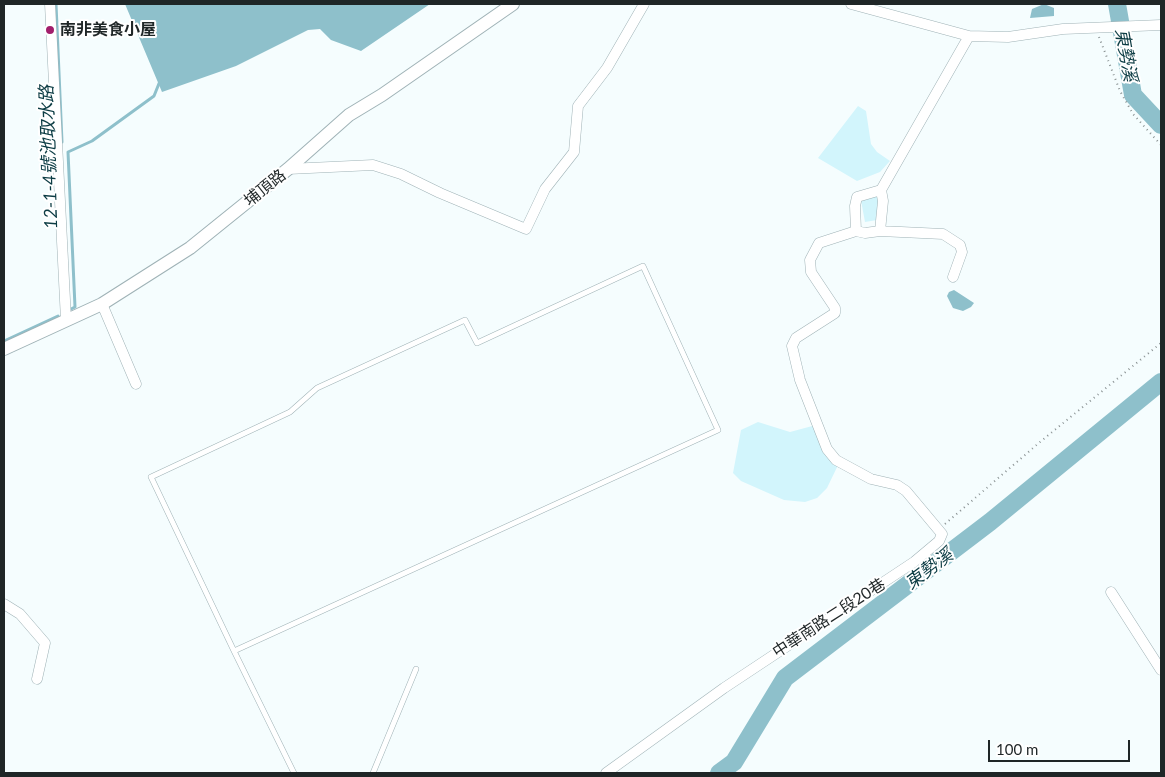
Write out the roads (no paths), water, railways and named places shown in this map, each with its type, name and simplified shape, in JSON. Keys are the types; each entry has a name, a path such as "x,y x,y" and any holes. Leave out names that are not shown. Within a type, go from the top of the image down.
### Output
{"street":[{"path":"50,4 66,320"},
{"name":"埔頂路","path":"4,349 102,304 190,248 288,169 349,115 382,95 513,4"},
{"path":"288,169 373,165 401,174 440,193 526,229 545,189 574,152 578,106 607,68 644,4"},
{"path":"851,4 969,36 1008,37 1063,29 1161,25"},
{"path":"953,277 962,252 960,245 951,237 943,234 880,231 864,234 856,231 855,206 857,197 881,190 969,36"},
{"path":"880,231 884,201 881,190"},
{"name":"中華南路二段20巷","path":"606,773 724,688 914,562 939,541 942,534 906,491 897,485 871,479 836,460 827,449 800,380 792,346 796,338 835,313 835,308 811,272 810,260 819,243 856,231"},
{"path":"102,304 136,384"},
{"path":"1111,592 1161,670"},
{"path":"4,604 20,614 45,643 37,679"}],"lane":[{"path":"234,651 718,430 643,266 476,342 465,320 317,388 290,412 151,476 234,651 294,773"},
{"path":"373,773 416,669"}],"waterway":[{"name":"12-1-4號池取水路","path":"56,4 62,142"},
{"name":"東勢溪","path":"1117,4 1133,95 1161,125"},
{"path":"69,310 75,307 68,152 92,141 154,96 160,81"},
{"path":"4,341 58,316"},
{"name":"東勢溪","path":"719,773 734,762 785,678 990,522 1161,382"}],"place":[{"name":"南非美食小屋","path":"50,30"}]}
